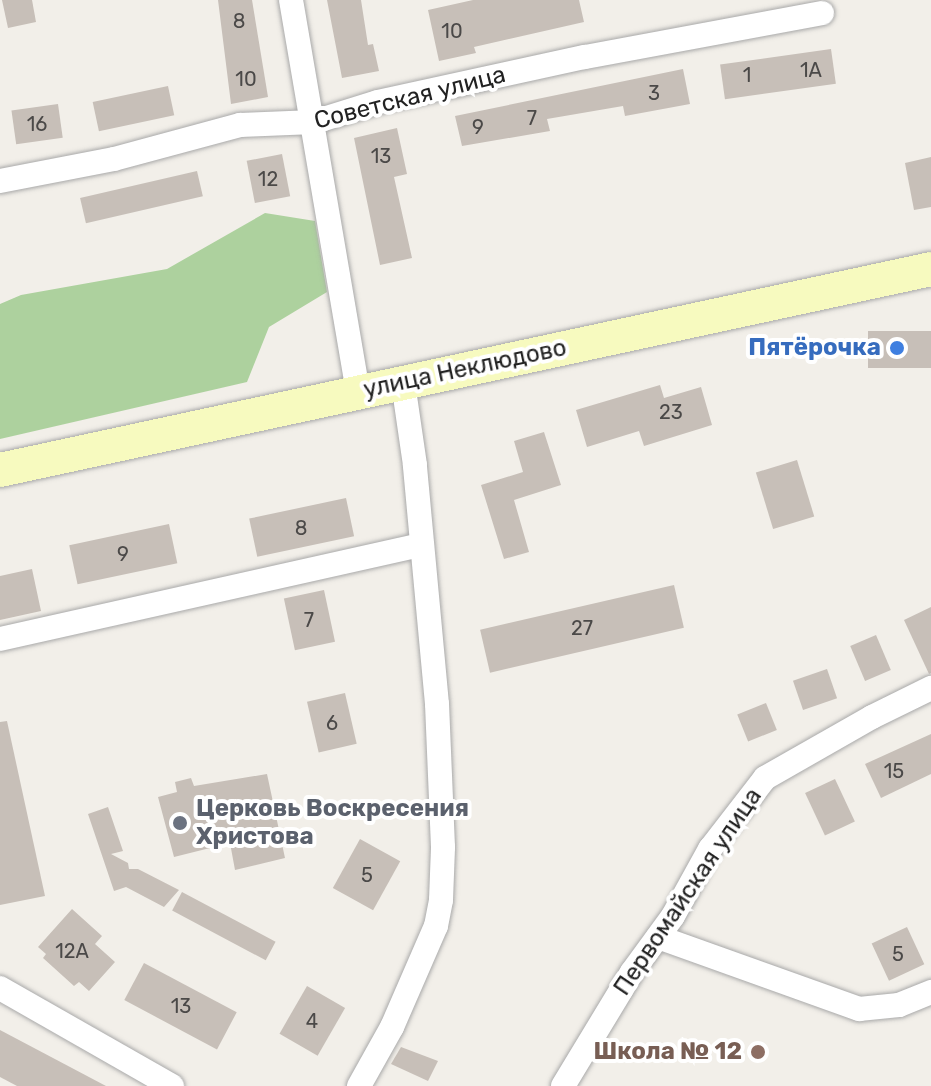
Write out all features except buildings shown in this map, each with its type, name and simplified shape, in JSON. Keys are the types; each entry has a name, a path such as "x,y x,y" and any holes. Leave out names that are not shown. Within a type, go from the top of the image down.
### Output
{"main road":[{"name":"улица Неклюдово","path":"0,470 931,269"}],"street":[{"path":"291,0 358,392"},
{"name":"Советская улица","path":"0,181 114,159 254,123 291,126 314,122 378,102 585,57 822,13"},
{"path":"359,1086 392,1027 436,926 441,900 443,847 437,704 403,383"},
{"path":"0,639 422,545"},
{"name":"Первомайская улица","path":"563,1086 710,849 765,778 872,717 931,688"},
{"path":"658,937 859,1009 899,1005 931,992"},
{"path":"0,988 172,1086"}],"green space":[{"path":"265,213 315,221 327,292 269,327 247,382 0,439 0,304 21,295 167,269"}],"place":[{"name":"Пятёрочка","path":"897,348"},
{"name":"Церковь Воскресения Христова","path":"180,823"},
{"name":"Школа № 12","path":"758,1052"}]}
